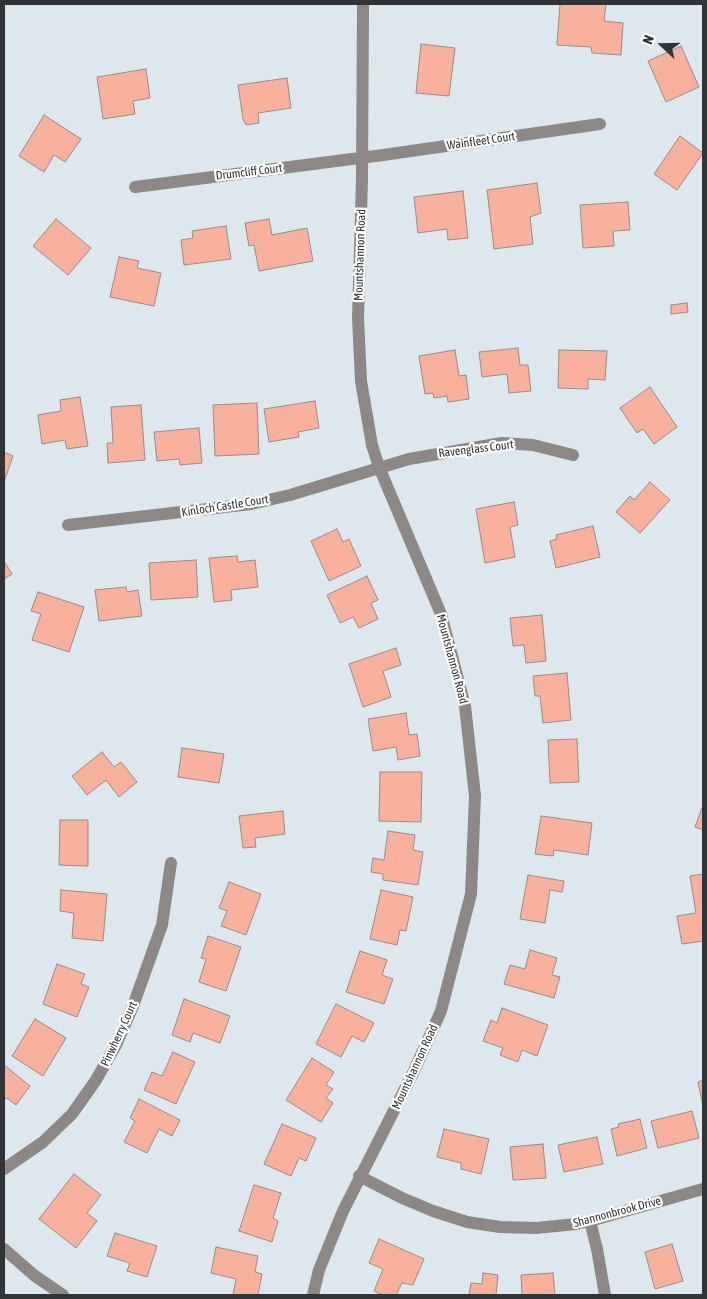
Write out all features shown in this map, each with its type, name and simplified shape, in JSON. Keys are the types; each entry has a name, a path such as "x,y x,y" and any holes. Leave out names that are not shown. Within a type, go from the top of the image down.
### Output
{"street":[{"name":"Mountshannon Road","path":"313,1295 319,1270 343,1211 414,1073 441,1011 471,894 475,796 465,706 441,614 379,467 372,445 360,381 358,318 363,158 363,4"},
{"name":"Wainfleet Court","path":"363,158 600,124"},
{"name":"Drumcliff Court","path":"135,187 363,158"},
{"name":"Ravenglass Court","path":"379,467 410,458 502,443 533,445 573,456"},
{"name":"Kinloch Castle Court","path":"68,525 250,504 290,495 379,467"},
{"name":"Pinwherry Court","path":"4,1169 43,1142 72,1114 96,1080 116,1045 133,1006 162,925 171,863"},
{"name":"Shannonbrook Drive","path":"360,1176 402,1198 433,1211 467,1222 500,1227 536,1228 576,1224 703,1189"},
{"path":"590,1221 605,1295"},
{"path":"4,1249 35,1276 63,1295"}],"building":[{"path":"560,4 606,4 604,21 623,23 621,55 592,53 591,47 557,45"},
{"path":"421,44 455,48 449,96 416,93"},
{"path":"681,46 699,87 666,102 648,61"},
{"path":"146,69 150,98 133,101 135,114 103,119 97,77"},
{"path":"287,78 291,108 258,113 259,123 246,125 243,119 238,85"},
{"path":"44,115 81,139 65,162 54,155 44,172 19,156"},
{"path":"680,136 703,153 677,190 654,174"},
{"path":"537,183 541,213 530,217 533,244 494,249 487,190"},
{"path":"463,191 468,238 448,240 447,229 418,233 414,197"},
{"path":"628,202 630,230 613,231 614,246 583,248 580,205"},
{"path":"56,219 91,248 68,275 33,246"},
{"path":"269,219 272,235 307,228 313,261 259,271 254,245 249,246 245,223"},
{"path":"226,226 231,259 184,265 181,240 193,238 192,231"},
{"path":"119,257 139,261 137,268 161,273 154,306 110,297"},
{"path":"687,303 688,312 671,314 671,305"},
{"path":"518,348 520,365 528,365 531,391 509,393 507,374 482,377 479,352"},
{"path":"455,350 459,376 466,375 469,399 448,402 447,396 434,398 433,393 425,394 419,356"},
{"path":"559,350 607,351 605,380 588,379 588,389 558,388"},
{"path":"650,387 677,427 654,444 643,429 637,433 620,408"},
{"path":"80,397 88,446 67,449 65,440 42,444 38,415 61,411 60,400"},
{"path":"315,401 319,428 298,432 299,437 269,442 264,409"},
{"path":"257,403 259,454 215,456 213,405"},
{"path":"141,405 145,460 108,463 107,443 113,443 111,407"},
{"path":"199,428 202,463 180,465 179,459 157,461 154,432"},
{"path":"4,452 13,456 4,482"},
{"path":"650,482 670,500 640,533 616,512 630,496 634,500"},
{"path":"514,502 518,525 510,527 515,557 485,563 476,509"},
{"path":"593,526 600,557 556,568 550,541 557,539 556,535"},
{"path":"337,529 343,542 349,539 361,566 329,581 311,541"},
{"path":"237,556 238,562 255,560 258,587 231,590 232,600 214,602 209,558"},
{"path":"196,560 198,597 151,600 149,563"},
{"path":"4,561 12,574 4,579"},
{"path":"367,576 378,600 371,603 378,619 359,628 353,617 340,623 327,595"},
{"path":"126,587 127,592 138,590 142,616 99,621 95,590"},
{"path":"38,592 84,607 69,652 32,640 41,614 31,611"},
{"path":"542,615 546,661 526,663 524,645 513,646 510,618"},
{"path":"396,648 401,665 383,671 391,697 363,707 349,664"},
{"path":"567,673 571,720 543,723 540,696 535,696 533,676"},
{"path":"406,713 409,735 417,734 420,756 398,760 396,747 373,751 368,719"},
{"path":"577,739 579,782 550,783 548,740"},
{"path":"182,748 224,754 219,783 178,777"},
{"path":"102,752 114,767 121,762 137,782 119,797 106,780 87,795 72,776"},
{"path":"380,772 422,772 421,822 379,821"},
{"path":"703,805 703,830 695,827"},
{"path":"283,811 285,834 255,838 256,847 243,848 239,816"},
{"path":"541,816 592,823 588,855 554,850 553,856 535,854"},
{"path":"60,820 88,820 88,866 59,865"},
{"path":"388,831 415,835 413,850 423,852 418,885 383,880 383,874 371,872 373,858 384,860"},
{"path":"703,874 703,941 682,944 677,916 696,913 690,876"},
{"path":"528,875 564,881 562,892 550,890 545,923 520,919"},
{"path":"229,882 261,894 246,935 221,926 227,911 219,908"},
{"path":"61,890 107,894 103,941 72,938 74,913 60,911"},
{"path":"381,890 413,897 406,931 400,930 397,945 370,939"},
{"path":"208,936 241,947 226,991 199,982 206,959 201,958"},
{"path":"530,950 557,958 552,975 560,977 554,998 504,984 510,965 525,969"},
{"path":"360,951 387,960 382,975 393,979 384,1004 346,992"},
{"path":"57,964 85,974 81,984 89,987 77,1017 43,1004"},
{"path":"184,999 230,1016 220,1043 193,1033 190,1042 172,1035"},
{"path":"336,1004 374,1023 364,1042 352,1036 341,1057 316,1044"},
{"path":"502,1008 548,1025 537,1056 522,1050 518,1062 500,1055 503,1048 483,1041 491,1020 497,1023"},
{"path":"35,1019 66,1038 43,1076 12,1056"},
{"path":"173,1052 195,1062 176,1104 144,1090 152,1072 162,1076"},
{"path":"312,1058 334,1072 326,1085 333,1089 326,1098 333,1103 321,1122 286,1100"},
{"path":"4,1065 30,1086 16,1105 7,1098 4,1101"},
{"path":"703,1080 703,1106 698,1082"},
{"path":"139,1099 180,1120 172,1136 159,1129 147,1153 124,1142 135,1121 130,1118"},
{"path":"692,1111 699,1138 658,1148 651,1121"},
{"path":"640,1119 647,1148 617,1156 611,1129 619,1127 618,1124"},
{"path":"282,1124 316,1138 306,1161 299,1158 291,1176 264,1164"},
{"path":"444,1129 489,1139 481,1174 461,1169 461,1163 437,1157"},
{"path":"597,1137 603,1164 564,1172 558,1145"},
{"path":"543,1144 546,1178 513,1180 510,1147"},
{"path":"74,1174 101,1195 87,1213 97,1221 76,1248 39,1219"},
{"path":"254,1185 281,1193 273,1218 278,1221 272,1242 239,1231"},
{"path":"115,1233 157,1246 147,1277 127,1271 130,1263 107,1256"},
{"path":"379,1239 424,1259 413,1285 402,1283 396,1295 383,1295 374,1291 383,1269 369,1263"},
{"path":"672,1244 683,1281 655,1289 645,1252"},
{"path":"216,1247 258,1256 255,1272 262,1274 258,1295 233,1295 236,1279 211,1273"},
{"path":"483,1273 498,1275 496,1295 469,1295 471,1283 482,1284"},
{"path":"553,1273 555,1295 522,1295 521,1275"}]}
